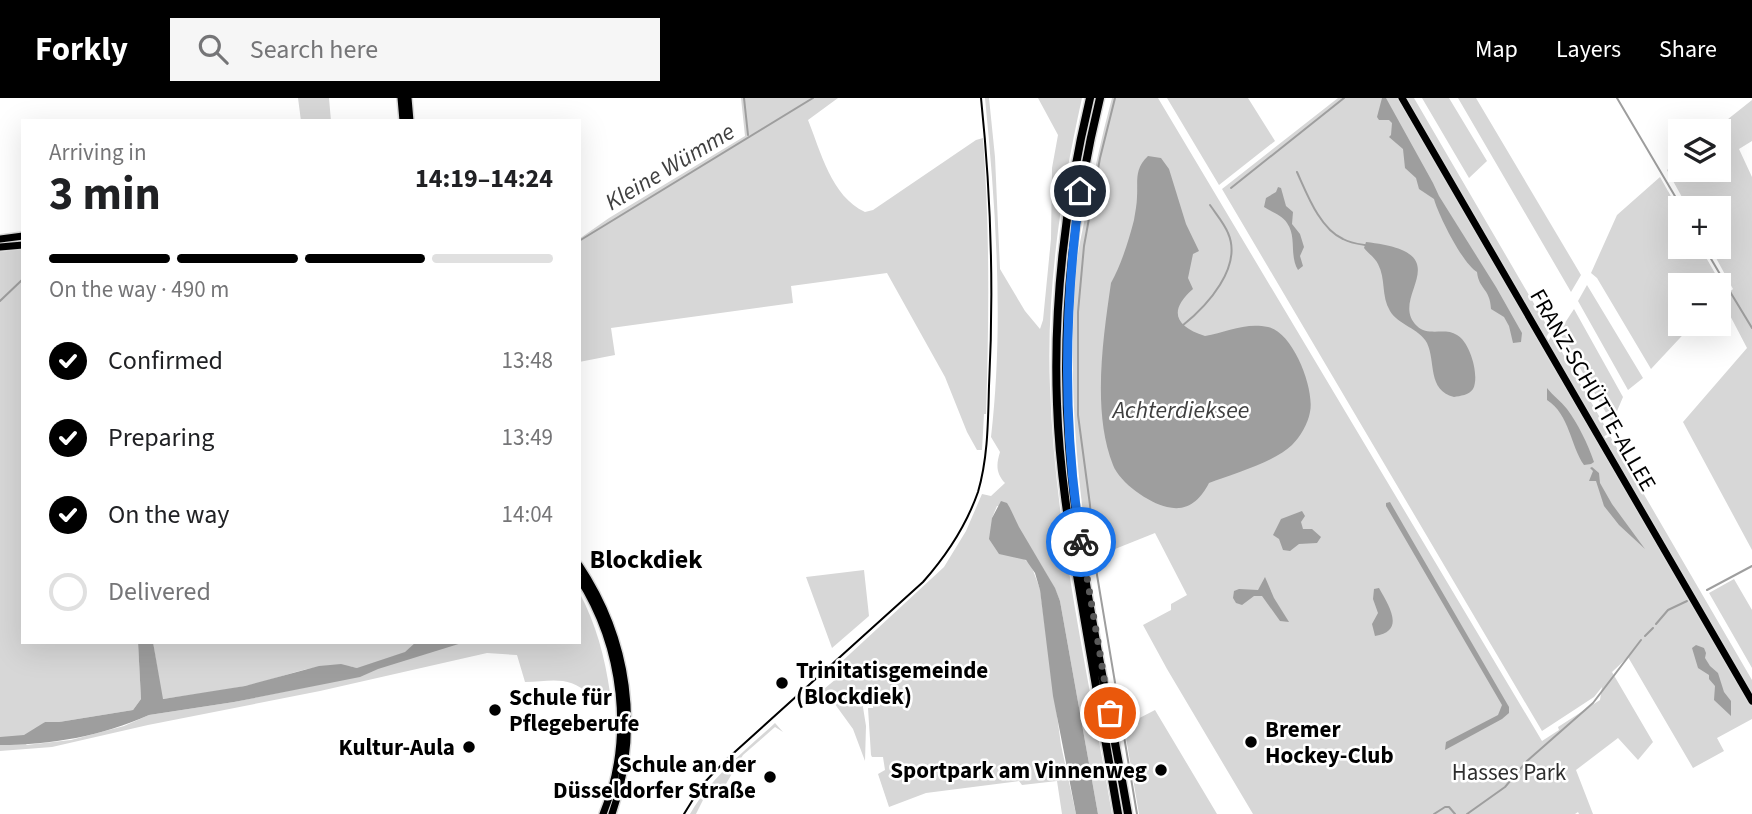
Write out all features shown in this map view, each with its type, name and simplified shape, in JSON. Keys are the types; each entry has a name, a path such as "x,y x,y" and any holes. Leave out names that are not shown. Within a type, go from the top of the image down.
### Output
{"highway":[{"path":"1090,98 1070,189 1064,241 1057,332 1057,405 1066,508 1118,814"},
{"path":"1100,99 1084,165 1073,241 1066,336 1067,403 1078,526 1128,814"}],"main road":[{"path":"401,98 403,119"},
{"path":"408,98 410,119"},
{"name":"FRANZ-SCHÜTTE-ALLEE","path":"1402,98 1752,701"},
{"path":"0,239 21,236"},
{"path":"0,247 21,244"},
{"path":"581,568 600,600 613,631 626,681 629,718 627,753 612,814"},
{"path":"581,582 597,610 606,634 619,691 619,752 603,814"}],"green space":[{"path":"298,98 329,98 331,119 301,119"},
{"path":"741,98 838,98 808,120 835,184 853,205 865,212 873,210 976,140 983,138 988,311 986,414 982,450 977,450 967,432 945,377 887,273 791,286 793,303 611,328 615,355 581,362 581,238 745,136"},
{"path":"985,98 989,98 995,157 1000,269 1025,311 1040,329 1051,239 1052,168 1058,135 1038,98 1082,98 1068,169 1053,278 1050,388 1065,548 1112,814 1098,814 1060,601 1010,508 997,506 992,518 1031,565 1040,589 1061,745 1076,814 1062,814 1057,781 1022,785 1019,781 926,793 889,807 878,774 885,770 883,757 871,755 868,708 873,708 873,705 869,705 868,700 862,701 866,726 865,761 853,729 824,689 842,674 838,665 944,567 966,531 982,494 991,496 1005,483 998,469 1000,452 991,437 998,310"},
{"name":"Hasses Park","path":"1112,98 1158,98 1542,741 1559,730 1558,727 1600,700 1602,687 1594,697 1542,731 1222,189 1338,98 1399,98 1752,705 1752,719 1717,738 1724,751 1693,768 1628,657 1612,672 1653,742 1638,760 1618,738 1576,770 1593,814 1253,814 1143,625 1171,610 1171,604 1187,595 1155,533 1105,553 1104,550 1087,544 1074,402 1074,296 1080,244"},
{"path":"1167,98 1248,98 1275,141 1219,185"},
{"path":"1404,98 1414,98 1550,331 1545,339"},
{"path":"1422,98 1449,98 1487,161 1469,178"},
{"path":"1458,98 1476,98 1581,275 1571,292"},
{"path":"1752,100 1752,141 1739,149 1752,177 1752,550 1683,422 1747,348 1731,317 1731,273 1724,273 1717,259 1731,259 1731,196 1681,196 1674,182 1731,182 1731,119 1728,119"},
{"path":"1660,177 1671,196 1668,196 1668,259 1707,259 1715,273 1668,273 1668,336 1682,336 1651,369 1597,278 1591,273 1617,215"},
{"path":"21,249 21,644 138,644 141,699 133,710 45,722 26,745 71,740 124,726 149,715 234,702 360,676 357,668 316,667 239,687 162,699 153,644 581,644 581,596 599,641 610,693 590,695 575,684 560,681 525,682 517,655 487,653 52,747 0,751 0,252"},
{"path":"1587,285 1643,378 1628,390 1578,301"},
{"path":"1574,309 1623,397 1612,423 1559,332"},
{"path":"1552,335 1609,433 1602,438 1547,343"},
{"path":"1610,436 1752,680 1752,697 1603,440"},
{"path":"864,570 869,616 832,648 806,577"},
{"path":"1734,579 1752,610 1752,668 1709,593"},
{"name":"Sportpark am Vinnenweg","path":"1155,710 1217,814 1139,814 1124,726"},
{"path":"775,723 783,732 775,727 743,755 723,789 718,787 715,793 708,790 696,814 690,814 718,776"}],"water":[{"path":"1382,98 1386,98 1439,196 1496,287 1522,333 1521,342 1513,343 1509,326 1504,317 1491,309 1489,297 1477,272 1458,249 1434,199 1419,189 1416,178 1405,168 1403,149 1389,137 1392,123 1377,117"},
{"name":"Achterdieksee","path":"1148,156 1161,158 1169,169 1186,224 1199,251 1193,254 1188,278 1193,289 1180,304 1178,311 1181,323 1205,336 1252,326 1268,327 1277,331 1294,350 1306,376 1311,402 1309,417 1303,430 1295,442 1284,451 1264,462 1209,483 1202,495 1181,508 1167,507 1152,501 1122,479 1113,465 1103,422 1101,375 1111,283 1134,220 1139,170"},
{"path":"1278,187 1281,188 1286,206 1293,212 1292,224 1300,234 1304,247 1300,256 1303,266 1298,270 1290,228 1282,218 1264,207 1266,198 1276,192"},
{"path":"1366,242 1395,248 1411,256 1417,266 1417,277 1410,302 1410,315 1421,329 1452,333 1462,339 1470,352 1474,368 1475,383 1469,393 1454,397 1440,388 1436,382 1427,343 1390,311 1380,270 1364,248"},
{"path":"1547,388 1575,421 1592,455 1594,462 1591,464 1584,465 1579,457 1561,414 1547,400"},
{"path":"1592,467 1599,473 1600,483 1612,504 1645,549 1619,525 1604,506 1596,481 1589,481"},
{"path":"1001,501 1007,503 1010,508 1060,601 1098,814 1076,814 1053,696 1040,590 1035,573 1026,560 999,554 989,539 992,518"},
{"path":"1390,502 1509,707 1509,713 1502,719 1445,750 1446,742 1498,715 1502,705 1386,506 1386,503"},
{"path":"1302,511 1305,516 1301,522 1303,529 1312,529 1321,537 1317,543 1299,544 1290,551 1283,550 1279,539 1273,535 1281,519"},
{"path":"1265,577 1289,622 1280,621 1262,596 1254,596 1242,605 1236,603 1233,598 1234,591 1239,589 1258,590"},
{"path":"1379,588 1393,623 1390,629 1375,636 1372,624 1378,613 1373,599 1374,589"},
{"path":"138,644 153,644 163,699 245,686 319,666 341,664 357,668 405,652 414,644 459,644 360,677 234,702 149,715 113,729 76,738 0,745 0,737 24,735 45,722 133,710 141,699"},
{"path":"1696,645 1704,648 1705,658 1718,673 1724,692 1731,701 1731,716 1714,700 1715,686 1709,675 1698,668 1692,648"}],"waterway":[{"path":"744,98 748,135"},
{"name":"Kleine Wümme","path":"581,240 813,98"},
{"path":"1115,98 1100,158 1084,246 1078,312 1078,415 1090,505 1092,545 1137,814"},
{"path":"1231,188 1344,98"},
{"path":"1617,98 1675,196"},
{"path":"1297,172 1315,210 1328,227 1346,240 1365,245"},
{"path":"1182,326 1202,308 1220,285 1231,259 1228,233 1210,205"},
{"path":"1711,259 1719,273"},
{"name":"Kleine Wümme","path":"0,301 21,281"},
{"path":"1731,293 1752,328"},
{"path":"1707,590 1752,566"},
{"path":"1656,624 1668,610 1687,601"},
{"path":"1645,636 1653,628"},
{"path":"1467,814 1505,787 1527,761 1593,703 1641,640"},
{"path":"1434,814 1445,807 1449,807 1455,814"}],"tram line":[{"path":"684,814 702,785 727,759 923,582 955,540 973,505 986,453 991,314 989,206 981,98"}],"way so far":[{"path":"1081,542 1110,713"}],"place":[{"name":"Trinitatisgemeinde (Blockdiek)","path":"782,683"},
{"name":"Schule für Pflegeberufe","path":"495,710"},
{"name":"Bremer Hockey-Club","path":"1251,742"},
{"name":"Kultur-Aula","path":"469,747"},
{"name":"Sportpark am Vinnenweg","path":"1161,770"},
{"name":"Schule an der Düsseldorfer Straße","path":"770,777"}],"district":[{"name":"Blockdiek","path":"646,559"}],"route":[{"path":"1080,191 1069,286 1066,369 1069,446 1081,542"}]}
